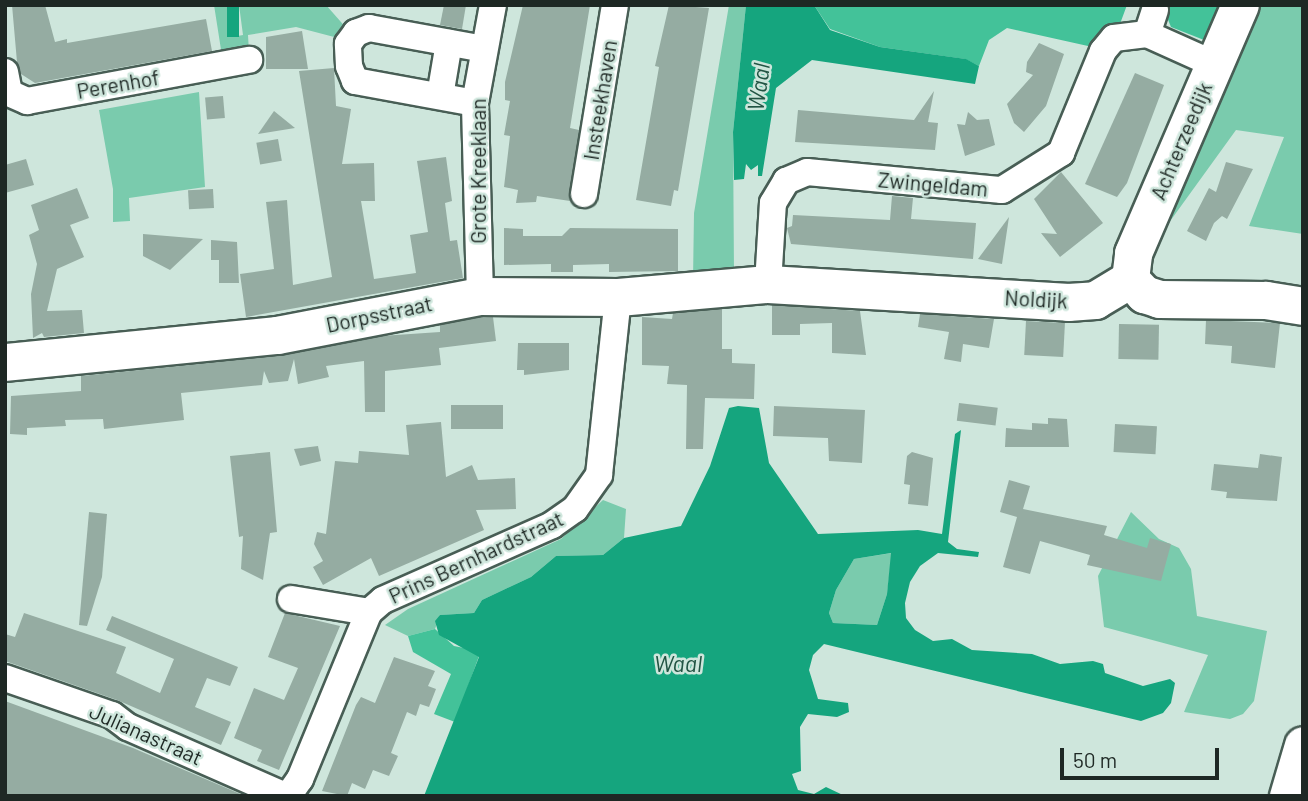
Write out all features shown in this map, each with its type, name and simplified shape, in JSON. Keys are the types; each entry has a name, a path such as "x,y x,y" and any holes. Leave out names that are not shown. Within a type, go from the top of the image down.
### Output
{"street":[{"name":"Grote Kreeklaan","path":"480,296 475,103 493,5"},
{"name":"Insteekhaven","path":"584,194 615,5"},
{"name":"Achterzeedijk","path":"1130,279 1133,253 1240,5"},
{"name":"Zwingeldam","path":"754,285 773,203 786,181 807,172 1002,190 1061,153 1103,51 1114,38 1151,22 1214,64"},
{"path":"475,103 355,81 349,66 348,44 356,33 369,28 484,49"},
{"path":"440,96 449,43"},
{"name":"Perenhof","path":"5,72 9,93 27,100 249,60"},
{"path":"1130,279 1144,294 1159,299 1266,300 1303,306"},
{"name":"Noldijk","path":"754,285 1068,302 1095,300 1130,279"},
{"name":"Dorpsstraat","path":"5,362 277,335 480,296 618,297 754,285"},
{"name":"Prins Bernhardstraat","path":"286,796 300,779 369,612 383,600 552,525 575,509 599,475 618,297"},
{"name":"Prins Bernhardstraat","path":"291,599 369,612"},
{"name":"Julianastraat","path":"5,678 112,715 128,727 286,796"},
{"path":"1288,796 1303,746"}],"shaded area":[{"path":"214,5 227,5 232,37 243,35 239,5 326,5 348,30 338,38 296,27 248,35 249,52 222,56"},
{"path":"729,5 746,5 733,132 734,272 693,280 694,213"},
{"path":"814,5 1127,5 1117,32 1088,46 1007,28 989,40 979,66 965,59 880,47 830,29"},
{"path":"1162,5 1220,5 1204,40 1171,27"},
{"path":"1253,5 1303,5 1303,234 1249,226 1284,137 1236,130 1142,260"},
{"path":"199,92 205,187 129,198 130,221 113,222 113,189 99,110"},
{"path":"603,500 626,509 624,538 603,555 556,556 531,577 482,600 474,613 440,615 435,629 408,636 385,625 408,609 561,539"},
{"path":"1131,512 1159,539 1179,548 1191,569 1197,616 1267,631 1254,701 1243,714 1230,719 1184,712 1208,655 1104,627 1098,576"},
{"path":"892,553 887,594 877,625 833,623 829,613 836,590 854,559"},
{"path":"435,629 454,646 474,650 479,656 455,722 434,714 451,674 413,652 408,636"}],"water":[{"path":"227,5 239,5 239,37 227,37"},
{"path":"746,5 814,5 830,30 880,47 966,59 979,66 975,84 812,60 776,88 762,176 758,176 758,165 751,170 746,164 744,179 734,180 733,132"},
{"name":"Waal","path":"729,408 759,408 769,463 818,534 918,530 942,534 955,434 961,430 948,542 957,549 979,552 978,557 938,553 920,566 910,582 905,603 906,618 915,630 933,641 952,639 972,650 1032,654 1060,664 1093,661 1103,664 1105,673 1143,686 1170,679 1175,683 1171,703 1163,713 1141,721 824,644 813,655 809,670 818,699 848,703 849,712 837,717 808,714 800,727 801,771 792,774 798,790 814,794 826,787 845,796 424,796 479,657 439,635 435,621 440,615 474,613 482,600 531,577 556,556 603,555 624,538 681,526 710,466","holes":["891,553 887,594 877,625 833,623 829,613 836,590 854,559"]}],"building":[{"path":"12,5 45,5 55,42 67,39 67,43 206,19 212,51 35,83 21,74 17,62"},
{"path":"444,5 466,5 462,29 440,25"},
{"path":"523,5 590,5 570,128 579,130 570,201 537,196 536,202 516,203 518,190 504,187 510,136 504,135 510,101 505,100 505,82"},
{"path":"669,5 709,8 678,191 674,190 671,206 636,200 659,67 655,66"},
{"path":"302,31 308,69 266,69 266,37"},
{"path":"1039,43 1064,54 1046,106 1024,132 1014,123 1007,104 1033,75 1026,72 1027,62"},
{"path":"334,68 336,106 351,109 342,164 374,163 375,201 361,201 374,279 416,273 410,235 428,232 417,161 446,157 452,201 445,203 450,241 457,240 463,278 246,317 240,274 274,269 266,202 287,200 293,285 332,277 299,71"},
{"path":"1135,73 1164,85 1127,183 1117,197 1085,184"},
{"path":"934,91 928,122 938,123 935,150 795,142 798,110 914,120"},
{"path":"223,96 225,118 207,119 205,98"},
{"path":"274,111 295,128 258,134"},
{"path":"968,112 977,120 989,119 995,145 965,156 957,124 965,125"},
{"path":"278,139 282,161 260,164 256,143"},
{"path":"26,159 34,185 5,193 5,165"},
{"path":"1226,162 1253,169 1227,219 1222,216 1214,223 1206,241 1187,231 1209,188 1216,192"},
{"path":"1061,172 1103,223 1060,257 1041,233 1057,234 1034,199"},
{"path":"77,188 89,218 70,225 84,257 57,269 47,311 82,310 84,333 44,337 42,333 33,338 31,294 37,264 29,235 39,230 31,205"},
{"path":"213,189 214,208 189,209 188,190"},
{"path":"892,196 913,198 911,219 976,223 973,259 791,244 787,228 792,226 793,215 890,220"},
{"path":"1009,217 1002,264 978,259"},
{"path":"504,228 523,229 523,236 562,236 570,228 678,229 678,271 609,272 609,264 573,265 573,272 551,272 551,264 504,265"},
{"path":"143,234 203,239 170,270 143,256"},
{"path":"211,240 237,242 239,283 219,283 219,260 211,260"},
{"path":"772,305 860,311 866,355 832,353 832,323 800,324 800,335 772,335"},
{"path":"722,309 722,349 732,349 732,363 755,364 754,399 705,398 703,449 686,449 687,385 667,384 669,366 642,365 642,317 672,319 673,313"},
{"path":"920,314 994,319 989,348 963,344 961,362 944,359 949,332 918,327"},
{"path":"493,317 496,341 439,348 441,365 385,371 385,412 365,412 364,361 326,366 329,377 298,384 294,359 288,381 269,383 264,371 262,385 181,393 184,420 104,429 103,419 65,420 66,426 27,428 27,435 10,434 11,396 81,391 81,376 279,356 381,336 440,332 440,325"},
{"path":"1206,320 1280,323 1275,368 1231,363 1232,346 1205,344"},
{"path":"1026,321 1065,323 1063,357 1024,355"},
{"path":"1119,324 1159,325 1158,360 1118,359"},
{"path":"518,343 569,343 569,370 524,375 524,370 517,370"},
{"path":"959,403 998,408 996,426 957,421"},
{"path":"451,405 503,405 503,429 451,429"},
{"path":"774,406 865,410 862,463 829,461 828,438 773,436"},
{"path":"1048,418 1067,419 1069,447 1005,447 1006,428 1032,430 1032,423 1048,424"},
{"path":"441,422 446,477 472,465 478,480 515,478 516,509 476,510 484,530 379,576 371,558 323,585 313,567 323,561 314,544 317,532 326,534 335,461 358,463 359,451 409,455 406,425"},
{"path":"1115,424 1157,426 1155,454 1114,452"},
{"path":"318,446 321,461 300,466 294,449"},
{"path":"270,452 277,532 270,533 263,580 241,569 243,536 239,537 230,456"},
{"path":"912,452 933,458 928,506 908,504 910,485 904,484 907,456"},
{"path":"1260,454 1282,457 1277,501 1226,498 1227,492 1211,490 1214,464 1258,468"},
{"path":"1009,480 1030,486 1023,509 1107,526 1104,535 1147,548 1150,538 1171,544 1161,581 1087,565 1090,555 1040,541 1030,574 1003,567 1017,517 1000,512"},
{"path":"89,512 107,514 102,577 87,626 79,625"},
{"path":"24,613 126,647 116,673 160,693 174,659 106,630 112,616 238,667 230,686 207,678 195,707 231,722 221,745 117,700 5,661 5,634 15,637"},
{"path":"285,613 340,626 279,770 257,761 262,750 234,738 254,688 284,700 298,668 268,657"},
{"path":"394,657 435,671 428,686 436,689 429,707 420,704 416,716 407,712 391,753 398,756 389,776 373,770 365,789 352,783 347,796 322,791 356,705 361,697 375,703"},
{"path":"5,701 133,748 245,796 5,796"}]}
